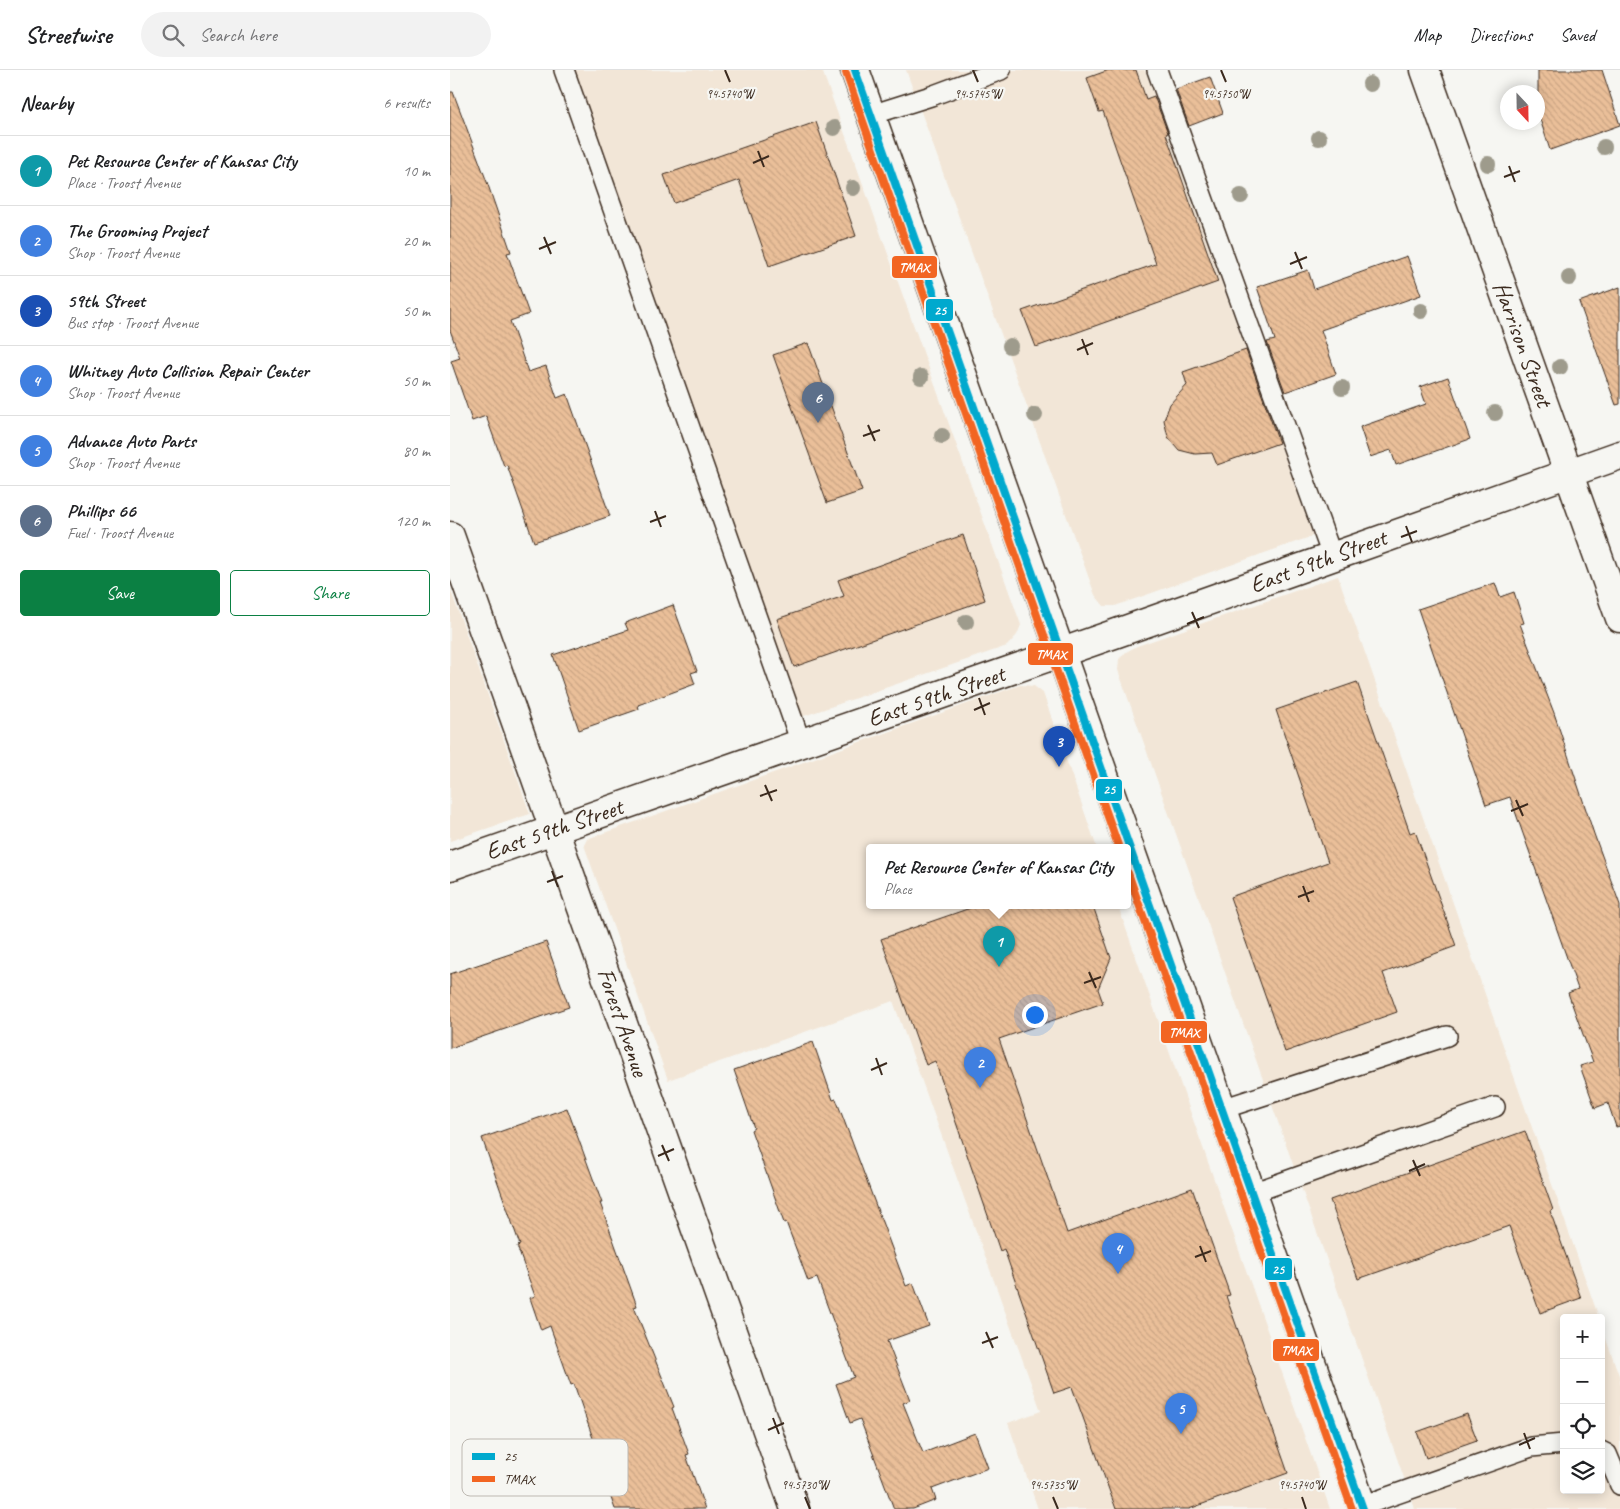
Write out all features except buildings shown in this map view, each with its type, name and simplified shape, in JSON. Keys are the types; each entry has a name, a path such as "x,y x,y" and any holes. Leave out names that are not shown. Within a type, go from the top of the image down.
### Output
{"street":[{"path":"855,70 1128,844"},
{"name":"Harrison Street","path":"1426,70 1620,618"},
{"name":"East 59th Street","path":"450,866 1620,455"},
{"name":"Forest Avenue","path":"450,536 795,1509"},
{"path":"1131,853 1363,1508"}],"lane":[{"path":"564,70 801,743"},
{"path":"871,116 1000,70"},
{"path":"1158,70 1332,556"},
{"path":"1222,1109 1447,1036"},
{"path":"1252,1194 1495,1108"},
{"path":"1363,1508 1531,1447 1560,1444"},
{"path":"1605,1453 1620,1486"}],"shaded area":[{"path":"574,70 822,70 1021,625 1017,635 1007,646 801,717"},
{"path":"906,70 1145,70 1313,536 1115,606 1104,606 1095,595"},
{"path":"1338,576 1598,1314 1560,1314 1560,1494 1605,1494 1605,1336 1620,1378 1620,1509 1415,1509 1118,670 1119,659 1126,652 1137,646"},
{"path":"450,588 530,814 450,841"},
{"path":"1020,685 1034,686 1043,693 1096,844 866,844 866,909 1119,909 1330,1509 1038,1509 1008,1423 1041,1411 893,1001 668,1080 584,845 587,839"}],"transit line":[{"name":"25","path":"855,70 1128,844"},
{"name":"TMAX","path":"846,73 1118,844"},
{"name":"25","path":"1131,852 1363,1509"},
{"name":"TMAX","path":"1131,882 1352,1509"}],"place":[{"name":"Phillips 66","path":"818,423"},
{"name":"59th Street","path":"1059,767"},
{"name":"Pet Resource Center of Kansas City","path":"999,967"},
{"name":"The Grooming Project","path":"980,1088"},
{"name":"Whitney Auto Collision Repair Center","path":"1118,1274"},
{"name":"Advance Auto Parts","path":"1181,1434"}]}
